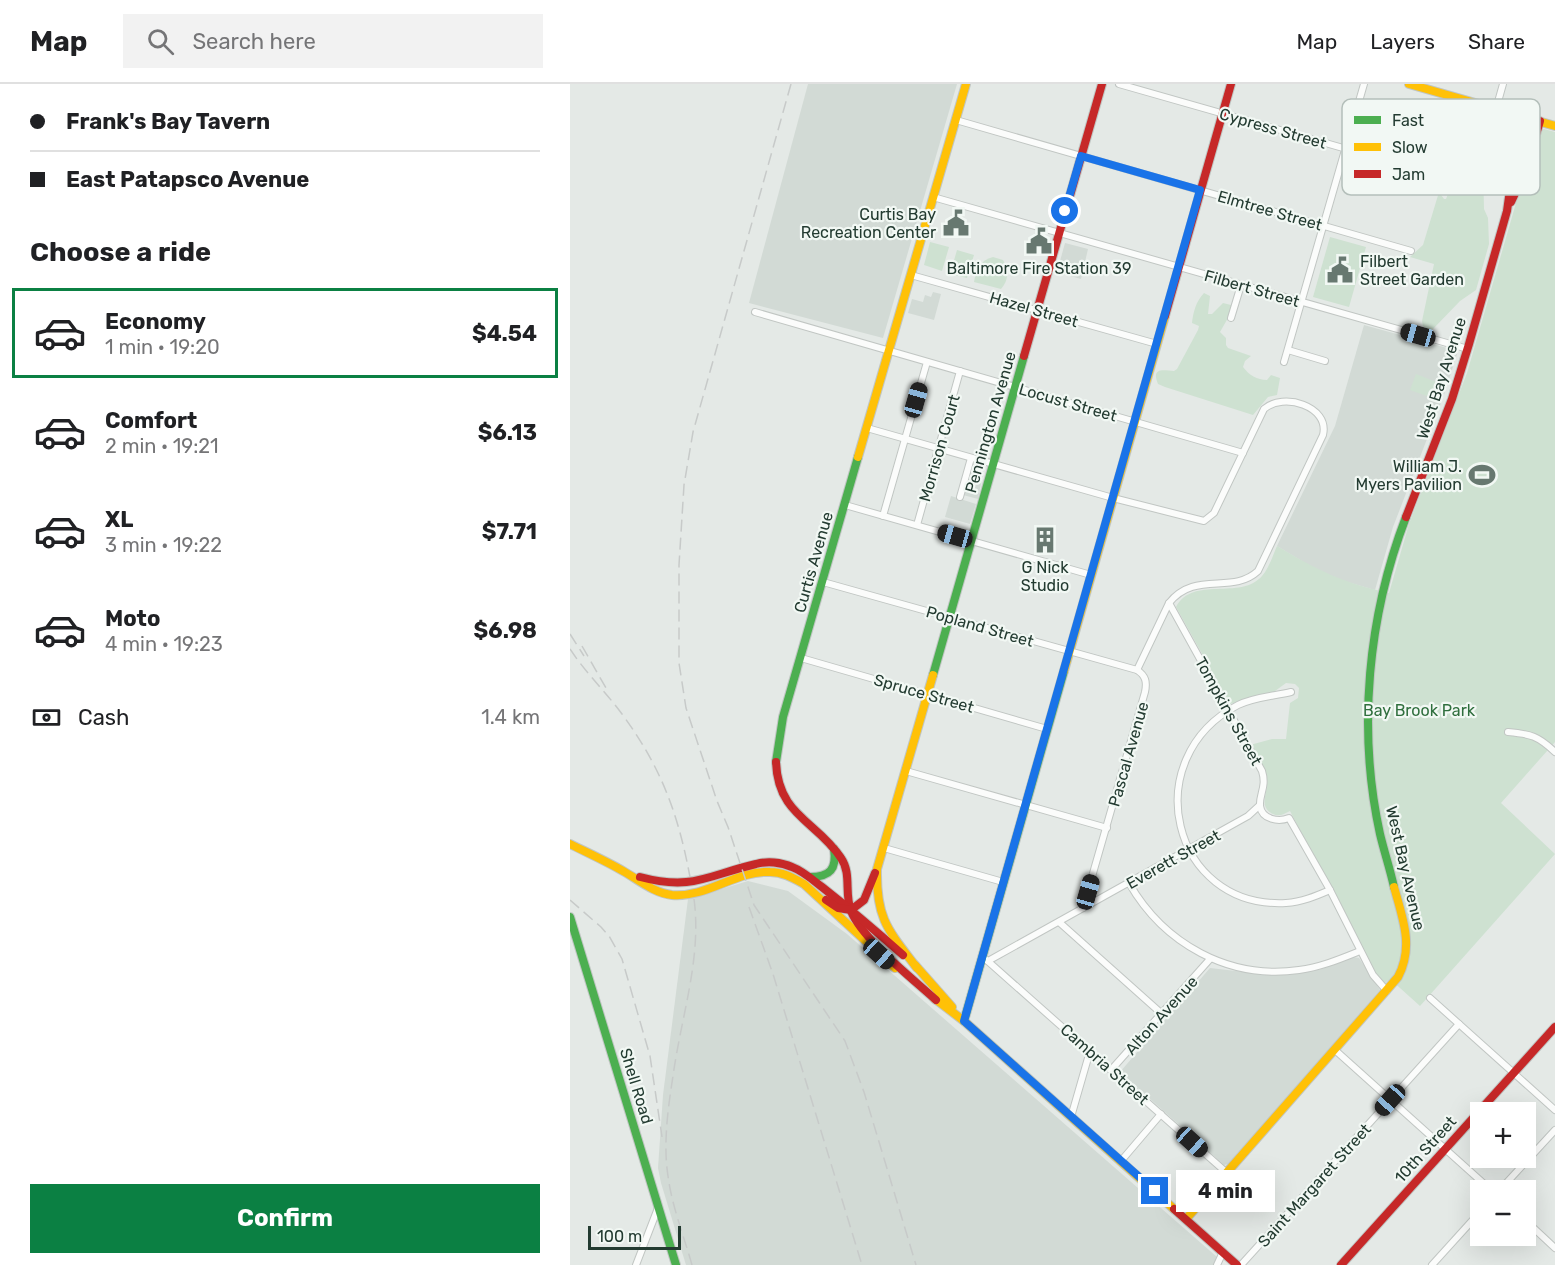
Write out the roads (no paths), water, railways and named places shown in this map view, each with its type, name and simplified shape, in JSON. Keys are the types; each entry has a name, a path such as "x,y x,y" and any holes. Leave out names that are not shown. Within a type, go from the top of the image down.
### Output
{"main road":[{"name":"Curtis Avenue","path":"936,1000 868,934 851,910 846,866 834,849 791,807 782,795 776,766 778,736 966,84"},
{"name":"Pennington Avenue","path":"917,968 887,926 882,915 877,894 877,869 1102,84"},
{"path":"964,1021 985,959 1003,882 1231,84"},
{"path":"1409,84 1461,99"},
{"path":"1540,121 1555,126"},
{"name":"West Bay Avenue","path":"1508,211 1510,195"},
{"name":"West Bay Avenue","path":"1186,1219 1387,992 1404,966 1408,946 1405,922 1382,841 1374,800 1369,740 1371,661 1381,603 1397,541 1452,399 1508,211 1515,195"},
{"path":"572,848 625,872 660,884 684,885 756,864 773,862 791,866 893,966 964,1021 1239,1265"},
{"path":"806,880 827,876 831,873 836,862 834,849"},
{"path":"851,910 864,900 877,869"},
{"path":"806,880 851,910 917,968 964,1021"},
{"name":"Shell Road","path":"570,916 676,1265"},
{"name":"10th Street","path":"1341,1265 1555,1027"}],"street":[{"name":"Cypress Street","path":"1119,84 1342,148"},
{"path":"1360,99 1364,84"},
{"path":"1499,99 1503,84"},
{"name":"Elmtree Street","path":"956,120 1411,251"},
{"path":"1284,362 1342,160"},
{"name":"Filbert Street","path":"933,197 1468,350"},
{"name":"Hazel Street","path":"911,274 1157,344"},
{"path":"1231,318 1241,285"},
{"name":"Locust Street","path":"754,312 1242,453"},
{"path":"1288,350 1325,361"},
{"path":"883,516 927,362"},
{"name":"Morrison Court","path":"917,525 960,371"},
{"path":"867,429 1200,521 1208,520 1214,513 1264,409 1274,402 1291,402 1318,412 1324,425 1323,435 1258,571 1247,579 1190,586 1178,594 1169,603 1137,670"},
{"path":"960,497 971,458"},
{"path":"845,505 1091,575"},
{"name":"Popland Street","path":"824,582 1137,670"},
{"name":"Tompkins Street","path":"1169,603 1257,760 1264,777 1264,791 1260,805"},
{"name":"Spruce Street","path":"801,658 1047,729"},
{"name":"Pascal Avenue","path":"1083,908 1145,692 1145,677 1137,670"},
{"path":"1291,692 1247,701 1228,711 1199,737 1185,758 1181,771 1177,809 1181,831 1189,850 1205,872 1240,896 1254,900 1287,903 1330,890"},
{"path":"1508,732 1531,734 1555,752"},
{"path":"906,771 1107,828"},
{"path":"1260,805 1264,814 1273,820 1289,818 1330,890 1377,982 1387,992"},
{"name":"Everett Street","path":"985,959 1059,922 1189,850 1248,816 1260,805"},
{"path":"884,848 1003,882"},
{"path":"1130,883 1145,908 1167,930 1210,959 1238,968 1254,971 1298,970 1336,961 1360,951"},
{"path":"1059,922 1162,1014"},
{"name":"Cambria Street","path":"985,959 1227,1173"},
{"name":"Alton Avenue","path":"1111,1070 1210,959"},
{"path":"1430,999 1555,1110"},
{"name":"Saint Margaret Street","path":"1239,1265 1459,1024"},
{"path":"1335,1050 1480,1180"},
{"path":"1071,1117 1090,1051"},
{"path":"1121,1161 1161,1114"},
{"path":"1509,1180 1555,1130"},
{"path":"636,1265 658,1208"},
{"path":"1432,1265 1470,1223"},
{"path":"1536,1230 1555,1248"},
{"path":"1217,1265 1223,1252"}],"railway":[{"path":"791,84 693,432 684,485 679,565 679,663 686,708 754,905 845,1041 864,1092 916,1265"},
{"path":"570,634 584,656"},
{"path":"582,646 606,688"},
{"path":"570,649 622,714 647,753 673,811 690,877"},
{"path":"692,1265 672,1199 666,1151 671,1088 693,965 696,921 694,899"},
{"path":"570,900 609,936 622,959 650,1056 662,1137"},
{"path":"749,907 773,974 862,1265"}],"place":[{"name":"Curtis Bay Recreation Center","path":"956,223"},
{"name":"Baltimore Fire Station 39","path":"1039,241"},
{"name":"Filbert Street Garden","path":"1340,270"},
{"name":"William J. Myers Pavilion","path":"1482,475"},
{"name":"G Nick Studio","path":"1045,540"}],"park label":[{"name":"Bay Brook Park","path":"1419,710"}]}
